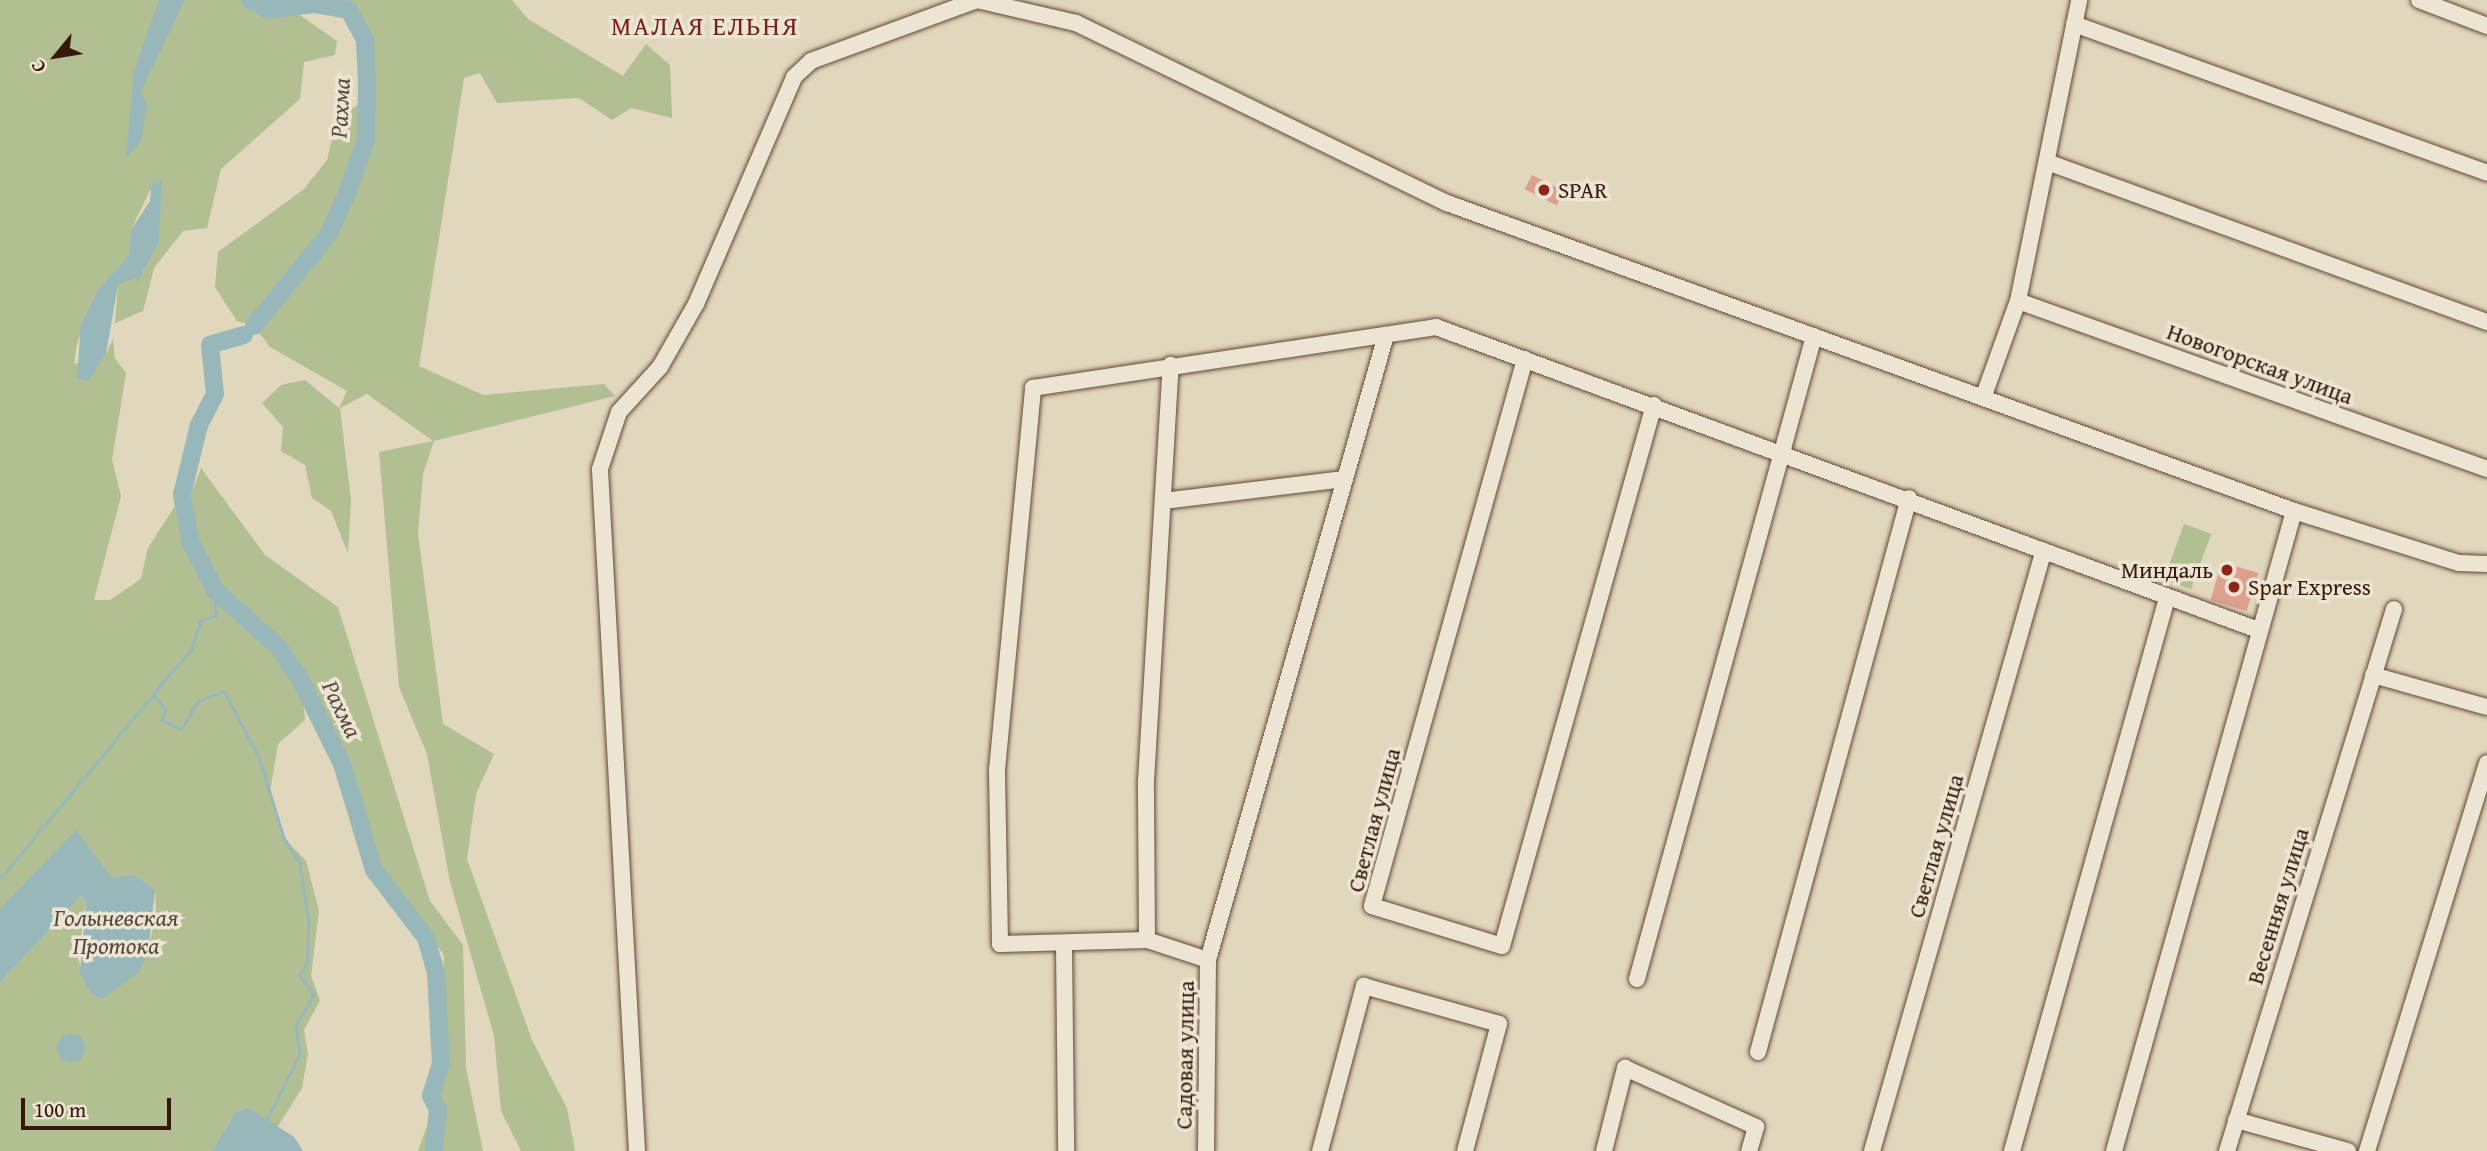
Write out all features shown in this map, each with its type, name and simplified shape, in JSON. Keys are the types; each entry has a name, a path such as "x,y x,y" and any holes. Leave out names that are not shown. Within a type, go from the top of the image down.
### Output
{"street":[{"path":"637,1151 600,469 619,412 660,366 696,304 794,77 811,61 977,0 1076,23 1407,187 2294,511 2459,563 2487,564"},
{"path":"1983,398 2018,301 2079,0"},
{"path":"2419,0 2487,26"},
{"path":"2074,24 2487,173"},
{"path":"2047,162 2487,322"},
{"name":"Новогорская улица","path":"2018,301 2487,469"},
{"path":"1386,335 1208,960 1147,940 1000,944 997,770 1033,388 1436,327 1786,452 1909,498 2043,553 2258,630"},
{"path":"1637,979 1786,452 1814,336"},
{"name":"Светлая улица","path":"1525,359 1372,906 1502,946 1654,405"},
{"path":"1147,940 1146,781 1171,365"},
{"path":"1163,501 1345,479"},
{"path":"1758,1052 1909,498"},
{"path":"2114,1151 2258,630 2294,511"},
{"name":"Светлая улица","path":"1872,1151 2043,553"},
{"path":"2012,1151 2167,598"},
{"name":"Весенняя улица","path":"2227,1151 2394,609"},
{"path":"2373,675 2487,707"},
{"path":"2367,1151 2487,762"},
{"path":"1064,944 1066,1151"},
{"name":"Садовая улица","path":"1206,1151 1208,960"},
{"path":"1320,1151 1364,986 1499,1024 1465,1151"},
{"path":"1604,1151 1625,1068 1756,1127 1749,1151"},
{"path":"2236,1120 2348,1151"}],"green space":[{"path":"0,0 512,0 528,19 623,76 646,44 670,65 672,118 631,108 612,120 579,98 497,103 480,73 464,78 419,366 483,395 604,384 615,396 434,441 423,474 418,534 443,724 494,754 476,794 467,859 532,1040 567,1108 575,1151 521,1151 501,1111 494,1036 450,882 427,754 399,687 379,452 433,441 367,394 340,408 351,500 348,553 331,511 312,498 305,465 281,451 283,427 262,403 281,385 305,380 339,408 347,391 270,347 254,326 237,321 215,287 218,252 304,189 327,160 337,118 367,99 365,40 349,10 314,4 291,9 337,41 335,55 304,62 300,99 221,169 207,228 183,231 154,268 143,311 115,323 118,285 144,271 160,228 159,204 150,190 131,230 131,255 99,288 77,344 74,364 106,354 113,339 115,358 126,373 112,460 121,496 94,600 110,600 141,579 148,548 182,495 191,543 215,590 271,639 219,581 198,541 191,494 201,468 265,555 338,607 430,901 463,945 466,1068 483,1151 418,1151 439,1093 444,955 378,865 341,749 302,673 282,650 301,681 305,720 278,744 270,792 284,838 306,861 319,911 311,976 320,1000 304,1030 308,1054 302,1088 277,1128 235,1113 212,1151 0,1151 0,982 81,896 86,902 78,959 91,994 102,999 148,954 156,909 155,890 112,878 93,860 58,852 0,909"},
{"path":"2184,524 2211,534 2191,589 2164,579"}],"water":[{"path":"159,0 185,0 141,91 147,105 141,142 126,157 134,71"},
{"path":"162,181 159,242 137,283 136,277 118,285 106,354 88,381 77,378 81,324 99,288 130,255 131,230 150,201 152,183"},
{"name":"Голыневская Протока","path":"76,830 112,878 134,875 155,890 148,954 139,972 102,999 91,994 80,973 86,902 81,896 0,982 0,909"},
{"path":"71,1034 81,1038 85,1048 81,1058 71,1062 61,1058 57,1048 61,1038"},
{"path":"249,1108 294,1137 303,1151 212,1151 235,1113"}],"building":[{"name":"SPAR","path":"1532,175 1564,191 1557,206 1525,189"},
{"name":"Spar Express","path":"2222,562 2258,573 2247,611 2210,600"}],"waterway":[{"name":"Рахма","path":"250,0 269,10 314,4 349,10 365,40 367,82 366,139 348,191 328,235 254,326"},
{"name":"Рахма","path":"244,335 210,345 215,394 199,425 182,495 191,543 215,590 279,648 301,681 342,764 374,870 426,938 436,972 441,1063 431,1096 438,1109 434,1151"},
{"path":"215,590 216,616 201,621 192,649 153,695 166,710 162,720 181,729 197,702 224,691 259,757 284,838 300,863 309,924 307,965 300,975 314,995 296,1026 300,1055 267,1120"},
{"path":"0,879 152,696"}],"place":[{"name":"SPAR","path":"1544,190"},
{"name":"Миндаль","path":"2227,570"},
{"name":"Spar Express","path":"2234,587"}],"district":[{"name":"МАЛАЯ ЕЛЬНЯ","path":"705,26"}]}
